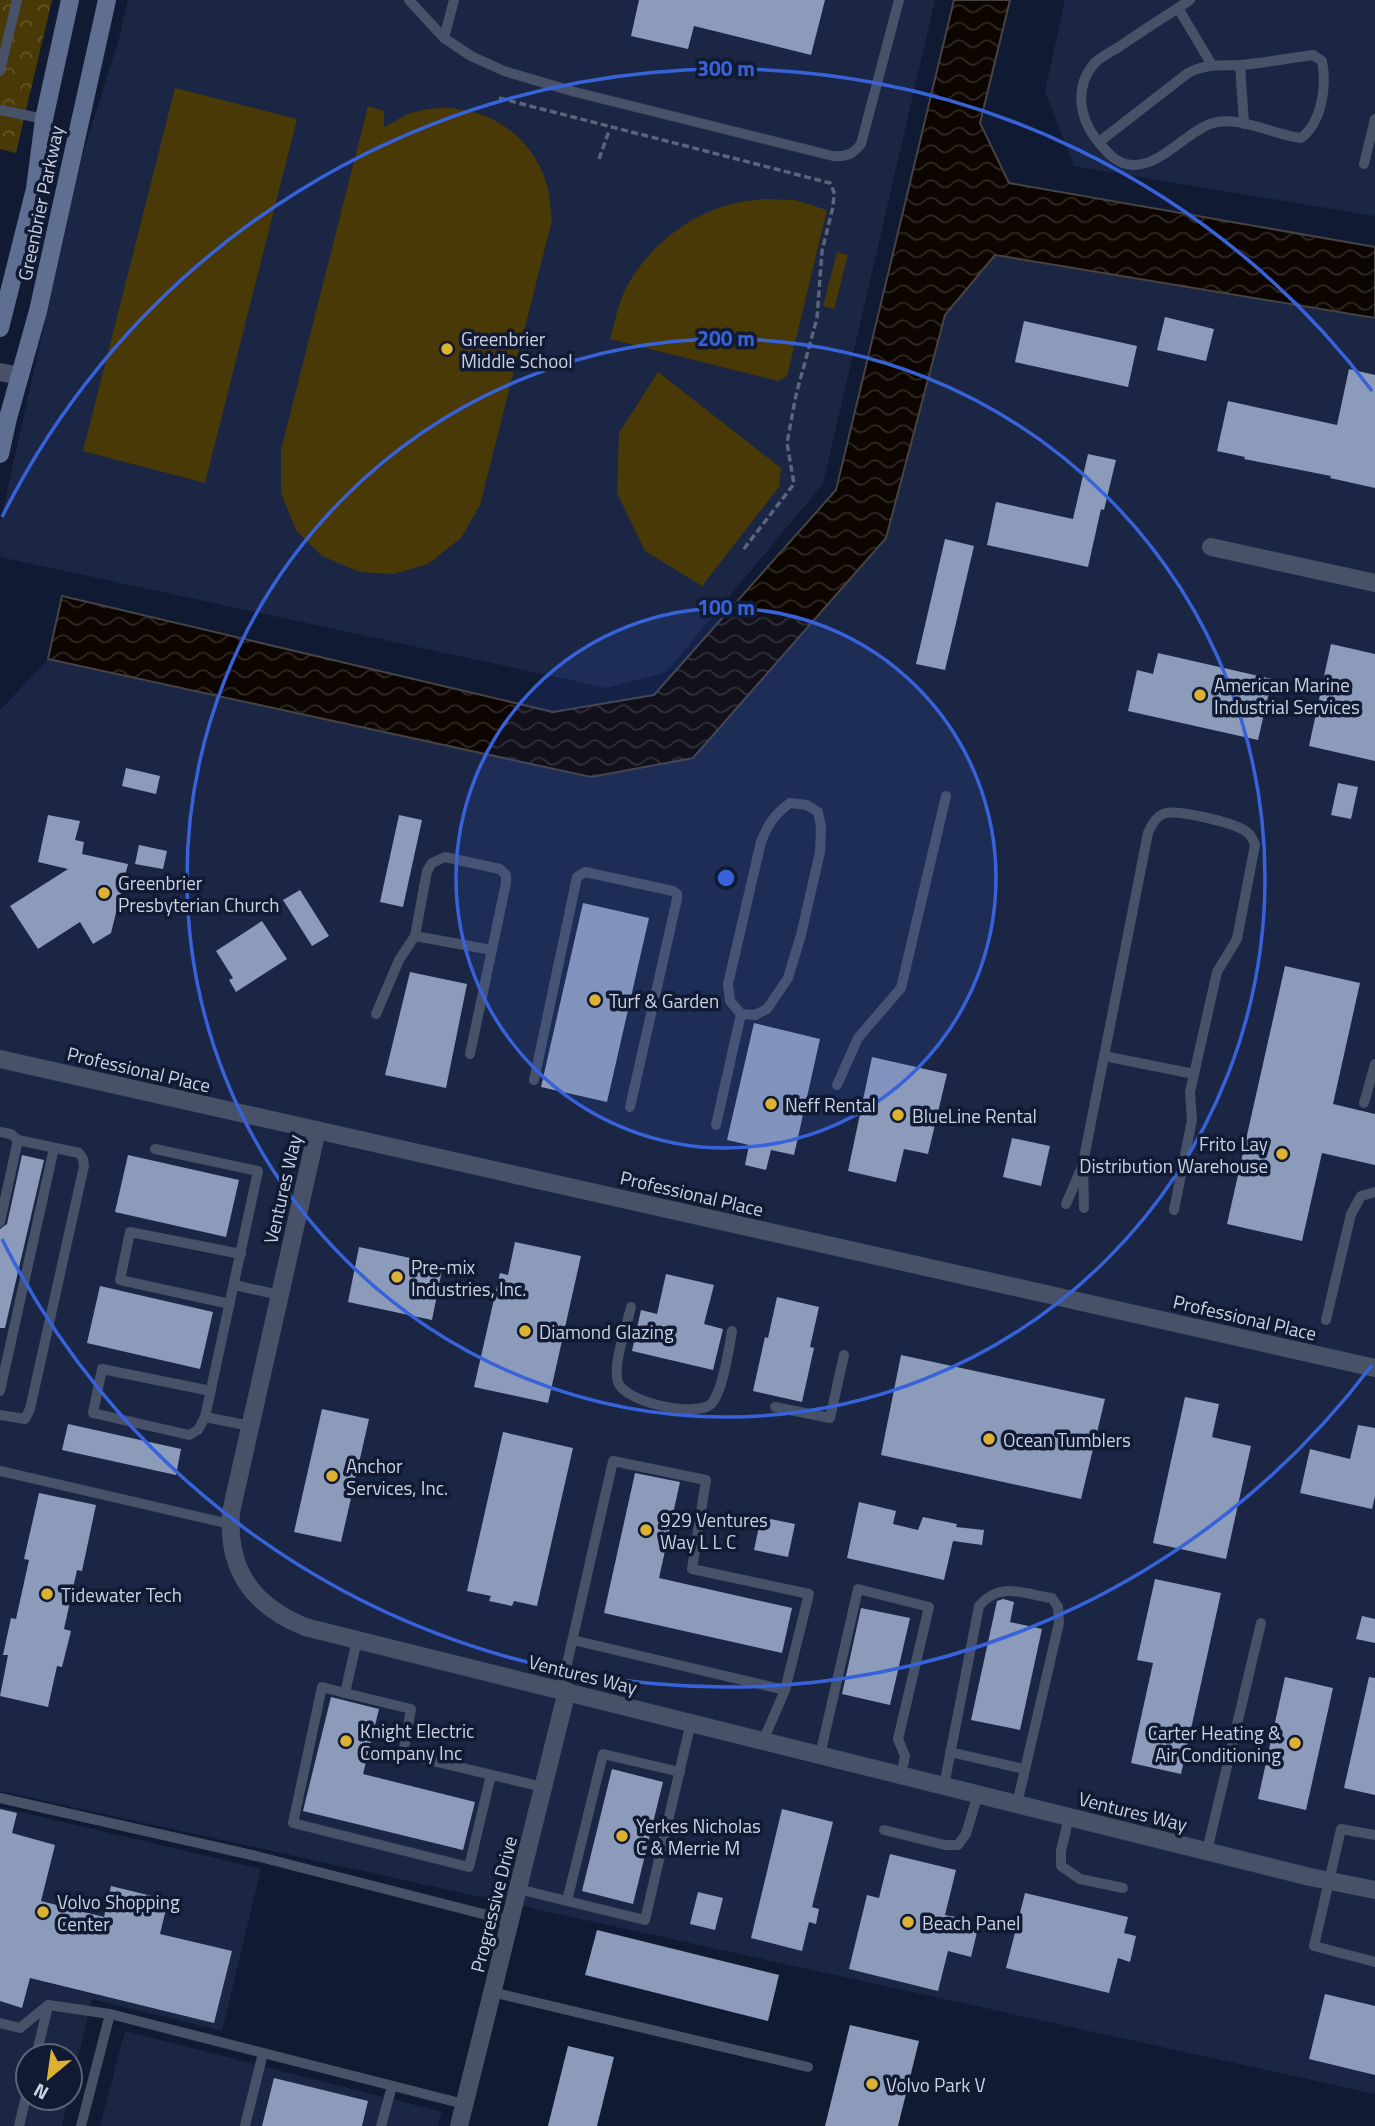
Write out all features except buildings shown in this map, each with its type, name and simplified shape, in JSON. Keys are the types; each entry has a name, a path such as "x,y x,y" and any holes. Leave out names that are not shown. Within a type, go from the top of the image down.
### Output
{"main road":[{"name":"Greenbrier Parkway","path":"0,328 35,189 44,119 70,0"},
{"name":"Greenbrier Parkway","path":"0,454 38,311 107,0"}],"street":[{"path":"0,372 20,376"},
{"path":"1211,547 1375,583"},
{"name":"Professional Place","path":"0,1059 1375,1368"},
{"name":"Ventures Way","path":"317,1130 230,1524 233,1554 252,1592 283,1618 305,1627 1207,1852 1375,1890"},
{"name":"Progressive Drive","path":"459,2126 543,1787 564,1690"}],"lane":[{"path":"0,71 17,0"},
{"path":"409,0 444,37 471,56 504,71 575,92 845,157 855,152 861,144 899,0"},
{"path":"444,37 454,0"},
{"path":"1099,142 1188,73 1201,66 1240,65 1313,55 1322,61 1325,76 1312,130 1301,138 1244,124 1213,122 1148,163 1132,165 1110,156 1091,133 1081,108 1081,88 1093,64 1190,0"},
{"path":"1178,8 1212,65"},
{"path":"1240,65 1244,124"},
{"path":"0,110 44,119"},
{"path":"1364,164 1375,119"},
{"path":"837,1085 858,1038 901,988 946,796"},
{"path":"790,803 807,805 818,812 821,827 820,852 788,978 767,1009 755,1015 741,1014 730,1001 728,984 761,842 776,813 790,803"},
{"path":"1066,1204 1083,1163 1148,833 1154,820 1164,814 1180,813 1239,827 1250,834 1255,845 1237,939 1217,972 1190,1092 1192,1120 1174,1210"},
{"path":"376,1014 399,960 415,936 432,863 445,857 500,869 506,875 506,883 470,1054"},
{"path":"534,1080 577,877 586,872 673,891 677,894 677,899 630,1107"},
{"path":"415,936 492,950"},
{"path":"716,1125 741,1014"},
{"path":"1104,1056 1194,1074"},
{"path":"1364,1103 1375,1064"},
{"path":"0,1132 11,1134 18,1140 79,1153 83,1159 30,1409 25,1419 21,1420 0,1415"},
{"path":"0,1222 18,1140"},
{"path":"0,1391 54,1148"},
{"path":"155,1149 258,1171 241,1254 234,1285 230,1304 211,1391 205,1418 198,1430 189,1435 93,1413 102,1369 211,1391"},
{"path":"1083,1163 1084,1208"},
{"path":"1326,1320 1351,1214 1362,1196 1375,1192"},
{"path":"230,1304 120,1280 130,1232 241,1254"},
{"path":"234,1285 280,1295"},
{"path":"631,1307 616,1372 618,1384 625,1393 638,1399 685,1409 699,1409 710,1405 718,1395 733,1331"},
{"path":"775,1407 830,1418 844,1355"},
{"path":"205,1418 250,1426"},
{"path":"564,1690 613,1461 706,1480 692,1569 809,1594 785,1690 763,1741"},
{"path":"1,1471 230,1524"},
{"path":"820,1755 858,1589 929,1607 898,1739 905,1756 901,1775"},
{"path":"944,1786 979,1606 989,1595 1002,1590 1052,1598 1058,1607 1059,1623 1017,1804"},
{"path":"1207,1852 1261,1623"},
{"path":"345,1693 357,1640"},
{"path":"573,1640 785,1690"},
{"path":"491,1775 469,1867 293,1823 322,1687 411,1709 403,1754 543,1787"},
{"path":"518,1889 645,1920 691,1723"},
{"path":"950,1752 1024,1769"},
{"path":"567,1901 603,1754 680,1772"},
{"path":"884,1830 946,1845 958,1844 966,1834 978,1794"},
{"path":"0,1798 256,1856 510,1921"},
{"path":"1069,1817 1060,1851 1061,1866 1080,1880 1122,1888"},
{"path":"1375,1835 1341,1829 1314,1946 1375,1962"},
{"path":"492,1992 808,2067"},
{"path":"0,2023 20,2028 48,2005 110,2014 464,2104"},
{"path":"39,2042 48,2005"},
{"path":"80,2126 110,2014"},
{"path":"245,2126 263,2053"},
{"path":"381,2126 391,2086"}],"path":[{"path":"499,98 830,183 834,192 833,207 822,251 817,318 796,395 788,443 794,484 743,550"},
{"path":"599,159 609,131"}],"shaded area":[{"name":"Greenbrier Middle School","path":"128,0 935,0 823,484 666,672 607,688 0,557 0,523 81,159 119,39"},
{"path":"1065,0 1375,0 1375,216 1074,166 1045,91"},
{"path":"996,255 1375,318 1375,2094 0,1791 0,710 48,659 591,777 886,538 945,315"},
{"path":"0,1807 261,1869 222,2031 92,1999 82,2042 14,2042 14,2112 65,2112 62,2126 0,2126"},
{"path":"125,2031 442,2112 438,2126 100,2126"}],"green space":[{"path":"0,0 52,0 16,153 0,149"},
{"path":"175,88 297,119 205,483 83,451"},
{"path":"368,106 384,111 384,127 414,112 439,108 459,109 496,121 513,132 527,146 538,163 547,187 552,220 480,505 461,538 428,564 393,574 360,572 322,556 296,530 281,493 281,450"},
{"path":"762,199 795,200 827,210 787,376 778,381 610,339 620,302 630,282 651,253 664,241 678,229 709,212"},
{"path":"837,252 848,255 834,309 823,306"},
{"path":"658,372 781,468 779,487 702,586 645,551 617,493 619,433"}],"water":[{"path":"954,0 1010,0 980,123 1009,183 1375,247 1375,318 995,255 945,315 886,538 693,758 591,777 48,659 62,596 553,712 654,695 836,490"}],"place":[{"name":"Greenbrier Middle School","path":"447,349"},
{"name":"American Marine Industrial Services","path":"1200,695"},
{"name":"Greenbrier Presbyterian Church","path":"104,893"},
{"name":"Turf & Garden","path":"595,1000"},
{"name":"Neff Rental","path":"771,1104"},
{"name":"BlueLine Rental","path":"898,1115"},
{"name":"Frito Lay Distribution Warehouse","path":"1282,1154"},
{"name":"Pre-mix Industries, Inc.","path":"397,1277"},
{"name":"Diamond Glazing","path":"525,1331"},
{"name":"Ocean Tumblers","path":"989,1439"},
{"name":"Anchor Services, Inc.","path":"332,1476"},
{"name":"929 Ventures Way L L C","path":"646,1530"},
{"name":"Tidewater Tech","path":"47,1594"},
{"name":"Knight Electric Company Inc","path":"346,1741"},
{"name":"Carter Heating & Air Conditioning","path":"1295,1743"},
{"name":"Yerkes Nicholas C & Merrie M","path":"622,1836"},
{"name":"Volvo Shopping Center","path":"43,1912"},
{"name":"Beach Panel","path":"908,1922"},
{"name":"Volvo Park V","path":"872,2084"}]}
